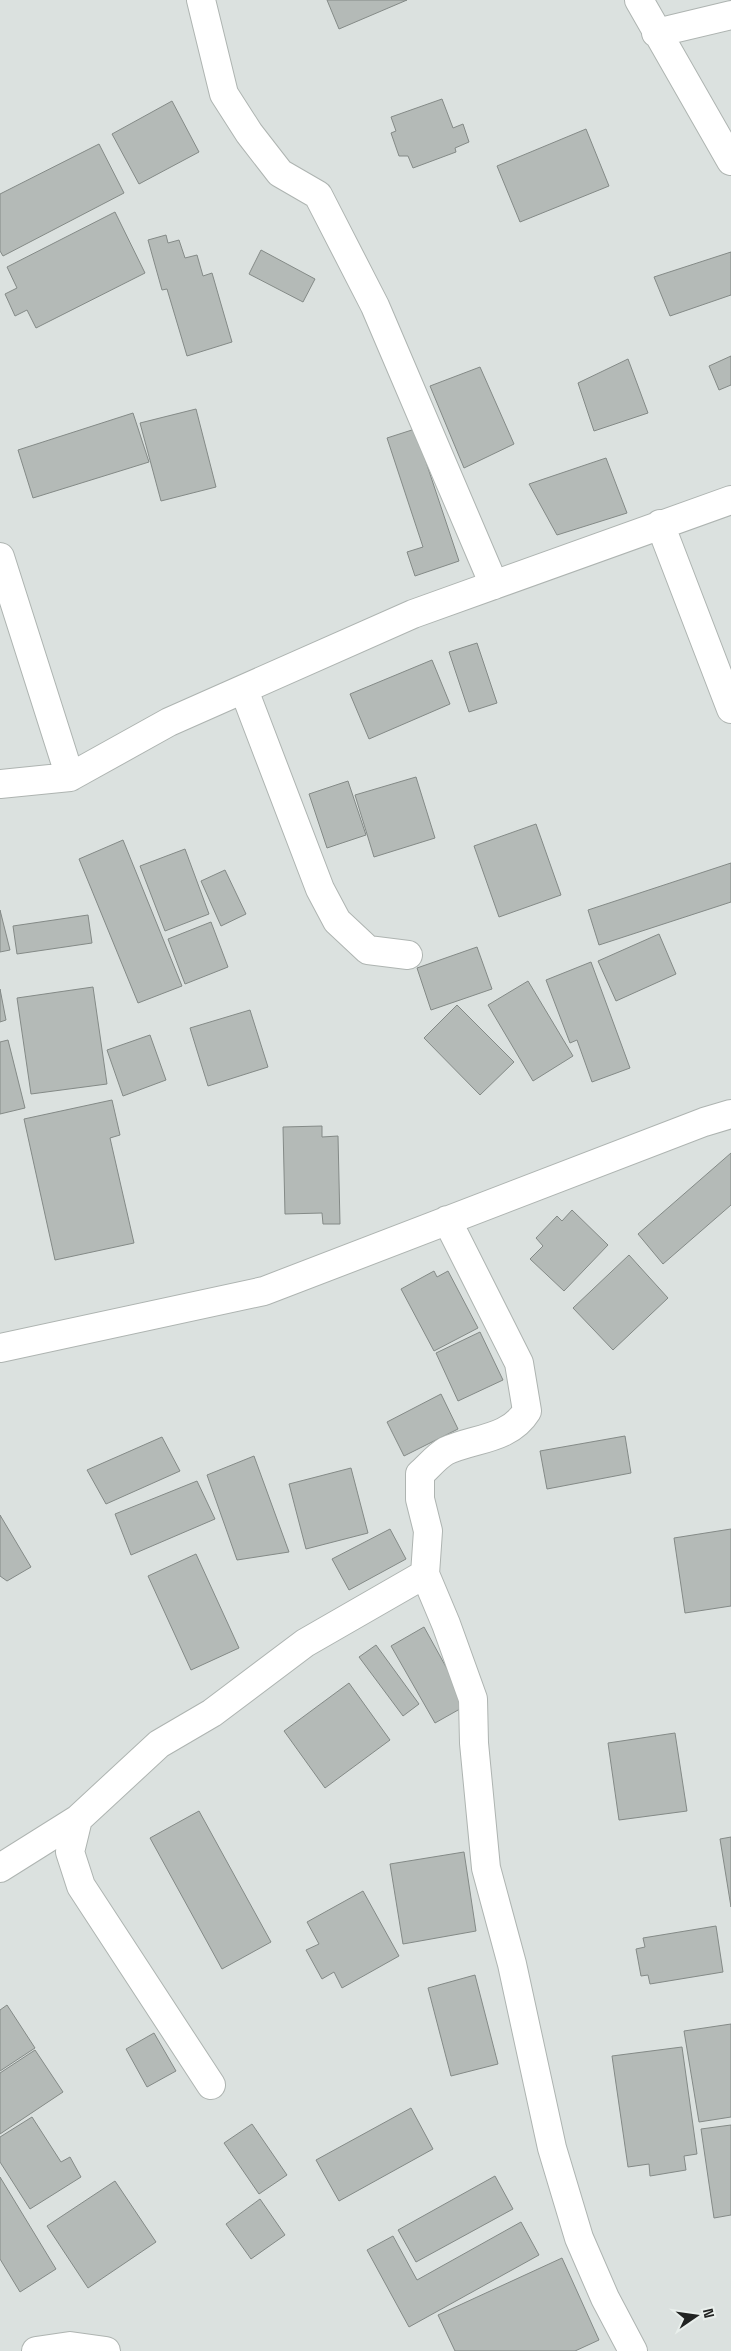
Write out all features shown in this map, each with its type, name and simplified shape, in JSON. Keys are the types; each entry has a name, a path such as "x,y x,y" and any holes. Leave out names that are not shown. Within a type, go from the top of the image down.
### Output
{"street":[{"path":"200,0 224,94 249,133 280,173 318,195 375,306 494,584"},
{"path":"639,0 656,33 731,160"},
{"path":"656,33 731,15"},
{"path":"0,784 70,777 170,722 413,614 731,500"},
{"path":"660,524 731,709"},
{"path":"0,557 70,777"},
{"path":"244,690 320,889 338,921 368,950 408,955"},
{"path":"0,1348 264,1291 704,1122 731,1114"},
{"path":"447,1220 518,1364 527,1411 520,1422 484,1440 445,1451 420,1474 420,1499 428,1531 425,1574 446,1624 473,1699 474,1743 486,1868 512,1964 552,2148 579,2238 605,2298 633,2351"},
{"path":"0,1868 78,1819 158,1744 212,1713 305,1644 425,1574"},
{"path":"78,1819 70,1852 82,1886 211,2084"},
{"path":"36,2351 70,2346 106,2351"}],"building":[{"path":"327,0 407,0 339,29"},
{"path":"442,99 453,128 463,124 469,142 455,148 456,152 413,168 408,156 399,156 391,133 396,131 391,117"},
{"path":"172,101 199,152 139,184 112,134"},
{"path":"586,129 609,186 520,222 497,166"},
{"path":"99,144 124,193 3,256 0,251 0,194"},
{"path":"115,212 145,273 36,328 27,310 15,316 5,294 17,288 7,267"},
{"path":"166,235 168,243 179,240 185,258 197,255 203,276 212,273 232,342 187,356 167,289 162,290 148,240"},
{"path":"261,250 315,279 303,302 249,274"},
{"path":"731,252 731,295 670,316 654,277"},
{"path":"731,356 731,385 719,390 709,366"},
{"path":"628,359 648,413 594,431 578,383"},
{"path":"480,367 514,444 464,468 430,386"},
{"path":"196,409 216,487 161,501 140,423"},
{"path":"133,413 149,462 33,498 18,450"},
{"path":"415,429 459,561 415,576 407,552 423,547 387,438"},
{"path":"606,458 627,513 557,535 529,484"},
{"path":"477,643 497,703 469,712 449,652"},
{"path":"432,660 450,704 369,739 350,694"},
{"path":"416,777 435,838 374,857 355,795"},
{"path":"348,781 366,835 327,848 309,794"},
{"path":"536,824 561,895 499,917 474,846"},
{"path":"123,840 182,986 138,1003 79,859"},
{"path":"185,849 209,914 165,931 140,866"},
{"path":"731,863 731,902 599,945 588,910"},
{"path":"225,870 246,914 221,926 201,881"},
{"path":"0,910 10,950 0,952"},
{"path":"88,915 92,943 17,954 13,926"},
{"path":"211,922 228,967 185,984 168,939"},
{"path":"659,934 676,974 616,1001 598,961"},
{"path":"477,947 492,989 431,1010 417,968"},
{"path":"591,962 630,1068 592,1082 577,1040 570,1043 546,980"},
{"path":"528,981 573,1056 533,1081 488,1005"},
{"path":"93,987 107,1084 31,1094 17,998"},
{"path":"0,989 6,1020 0,1022"},
{"path":"457,1005 514,1062 480,1095 424,1038"},
{"path":"250,1010 268,1067 208,1086 190,1028"},
{"path":"150,1035 166,1080 123,1096 107,1050"},
{"path":"8,1040 25,1108 0,1114 0,1042"},
{"path":"112,1100 120,1135 110,1138 134,1243 55,1260 24,1119"},
{"path":"322,1126 322,1137 338,1136 340,1224 323,1224 322,1213 285,1214 283,1127"},
{"path":"731,1153 731,1205 663,1264 638,1234"},
{"path":"572,1210 608,1245 564,1291 530,1259 543,1246 536,1238 557,1216 562,1221"},
{"path":"629,1255 668,1298 613,1350 573,1308"},
{"path":"434,1271 437,1277 448,1271 478,1328 434,1351 401,1289"},
{"path":"480,1332 503,1380 458,1401 436,1353"},
{"path":"441,1394 458,1429 404,1456 387,1422"},
{"path":"625,1436 631,1473 547,1489 540,1451"},
{"path":"162,1437 180,1471 106,1504 87,1470"},
{"path":"254,1456 289,1552 237,1560 207,1475"},
{"path":"351,1468 368,1533 306,1549 289,1484"},
{"path":"197,1481 215,1519 131,1555 115,1514"},
{"path":"0,1515 31,1567 7,1581 0,1576"},
{"path":"390,1529 406,1559 349,1590 332,1559"},
{"path":"731,1529 731,1606 685,1613 674,1538"},
{"path":"196,1554 239,1648 191,1670 148,1576"},
{"path":"424,1627 467,1705 435,1723 391,1646"},
{"path":"376,1645 419,1704 403,1716 359,1657"},
{"path":"349,1683 390,1740 325,1788 284,1731"},
{"path":"675,1733 687,1811 619,1820 608,1743"},
{"path":"199,1811 271,1942 222,1969 150,1838"},
{"path":"731,1837 731,1907 720,1839"},
{"path":"464,1852 476,1931 403,1944 390,1864"},
{"path":"363,1891 399,1956 342,1988 334,1972 322,1979 306,1950 319,1944 307,1922"},
{"path":"716,1926 723,1972 650,1984 648,1975 641,1976 636,1949 645,1947 643,1938"},
{"path":"475,1975 498,2064 451,2076 428,1988"},
{"path":"7,2005 35,2048 0,2071 0,2010"},
{"path":"731,2024 731,2117 699,2122 684,2031"},
{"path":"154,2033 176,2071 147,2087 126,2049"},
{"path":"682,2047 697,2154 684,2156 686,2170 650,2176 649,2164 628,2167 612,2056"},
{"path":"35,2050 63,2092 0,2134 0,2073"},
{"path":"411,2108 433,2149 339,2201 316,2160"},
{"path":"32,2117 61,2162 70,2157 81,2177 30,2209 0,2162 0,2137"},
{"path":"252,2124 287,2175 259,2194 224,2143"},
{"path":"731,2125 731,2215 714,2218 701,2129"},
{"path":"495,2176 513,2209 416,2262 398,2230"},
{"path":"0,2177 56,2269 20,2292 0,2259"},
{"path":"115,2181 156,2242 88,2288 47,2226"},
{"path":"260,2199 285,2235 251,2259 226,2224"},
{"path":"521,2222 539,2255 409,2327 367,2250 393,2236 417,2280"},
{"path":"562,2258 599,2340 575,2351 455,2351 438,2315"}]}
